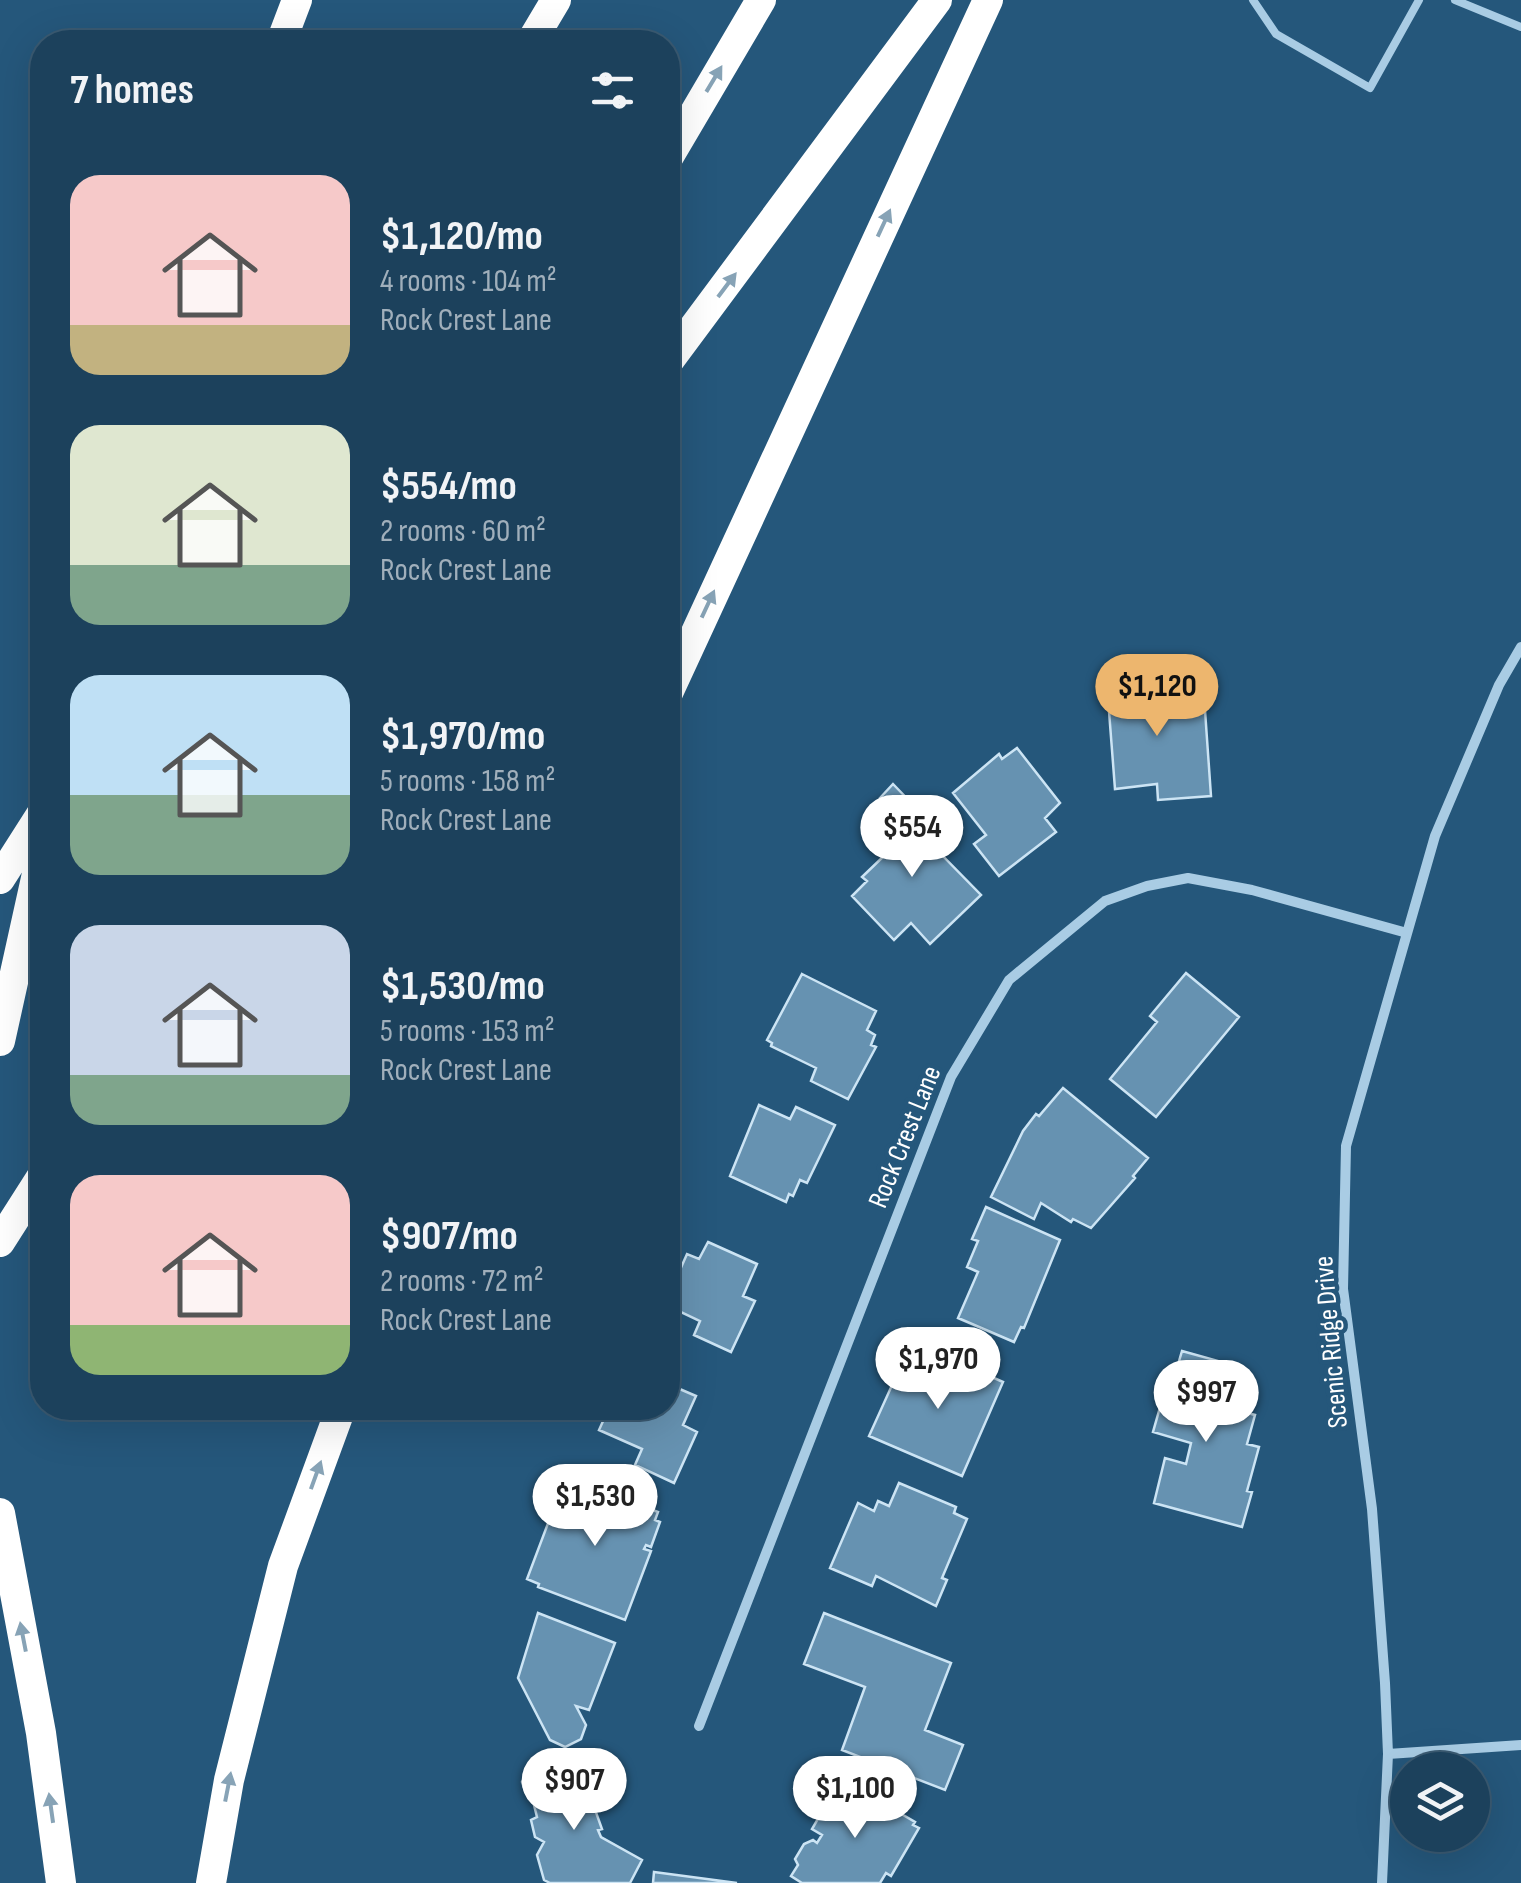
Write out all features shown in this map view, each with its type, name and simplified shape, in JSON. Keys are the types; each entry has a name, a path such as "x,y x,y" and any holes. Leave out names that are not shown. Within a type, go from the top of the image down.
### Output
{"highway":[{"path":"286,30 297,0"},
{"path":"538,30 556,0"},
{"path":"680,138 761,0"},
{"path":"680,346 937,0"},
{"path":"680,666 988,0"},
{"path":"0,879 30,832"},
{"path":"0,1041 30,905"},
{"path":"0,1242 30,1195"},
{"path":"211,1883 229,1780 283,1566 337,1420"},
{"path":"0,1513 41,1733 61,1883"}],"street":[{"name":"Scenic Ridge Drive","path":"1382,1883 1388,1754 1372,1509 1342,1289 1346,1146 1434,836 1499,685 1521,647"},
{"name":"Rock Crest Lane","path":"700,1726 951,1077 1009,980 1105,901 1147,886 1188,878 1252,890 1407,933"},
{"path":"1388,1754 1521,1745"}],"lane":[{"path":"1254,0 1276,34 1370,88 1419,0"},
{"path":"1455,0 1521,27"}],"building":[{"path":"1145,668 1149,700 1204,696 1211,796 1158,800 1157,784 1115,789 1106,672"},
{"path":"1017,748 1060,803 1045,818 1056,832 999,876 974,844 986,835 953,793 999,754 1002,759"},
{"path":"893,784 921,813 906,829 930,854 935,848 981,895 930,944 911,923 894,940 852,896 867,881 862,877 885,855 874,845 897,822 880,798"},
{"path":"1186,973 1239,1017 1156,1117 1110,1079 1157,1022 1150,1016"},
{"path":"802,974 876,1011 867,1030 875,1035 871,1045 876,1047 848,1099 811,1081 816,1068 771,1046 767,1040"},
{"path":"1063,1088 1148,1158 1091,1228 1073,1219 1071,1222 1041,1203 1034,1219 991,1197 1023,1131"},
{"path":"759,1105 790,1119 796,1107 835,1125 807,1183 800,1180 786,1202 730,1176"},
{"path":"986,1207 1060,1240 1024,1328 1021,1327 1014,1342 958,1318 978,1272 967,1267 978,1241 972,1239"},
{"path":"708,1242 757,1264 743,1296 755,1301 731,1352 694,1335 700,1321 680,1312 680,1270 687,1254 699,1259"},
{"path":"924,1347 1003,1382 962,1476 869,1436 893,1383 906,1388"},
{"path":"1182,1351 1229,1364 1218,1405 1255,1415 1247,1444 1259,1447 1242,1527 1154,1503 1165,1458 1186,1464 1191,1443 1153,1432"},
{"path":"680,1389 696,1396 683,1425 697,1432 674,1483 635,1465 642,1449 599,1430 604,1420 680,1420"},
{"path":"564,1481 577,1486 579,1481 658,1512 655,1520 660,1522 651,1547 646,1545 644,1549 651,1551 625,1620 538,1587 539,1584 527,1579"},
{"path":"899,1483 956,1507 954,1513 967,1519 942,1578 947,1580 936,1606 876,1576 872,1586 830,1568 858,1503 874,1511 878,1501 889,1506"},
{"path":"538,1613 615,1643 589,1710 576,1706 586,1725 581,1739 565,1747 550,1740 518,1678"},
{"path":"824,1613 951,1663 925,1730 963,1745 945,1790 842,1750 865,1687 804,1664"},
{"path":"579,1765 602,1829 598,1830 601,1837 642,1860 630,1883 544,1880 537,1855 544,1842 535,1837 531,1820 537,1817 531,1793 525,1791 522,1782 535,1772 536,1776"},
{"path":"841,1779 919,1828 891,1876 886,1873 880,1883 802,1883 791,1876 798,1865 795,1859 804,1844 813,1840 817,1843 822,1835 812,1829"},
{"path":"654,1872 737,1883 653,1883"}]}
